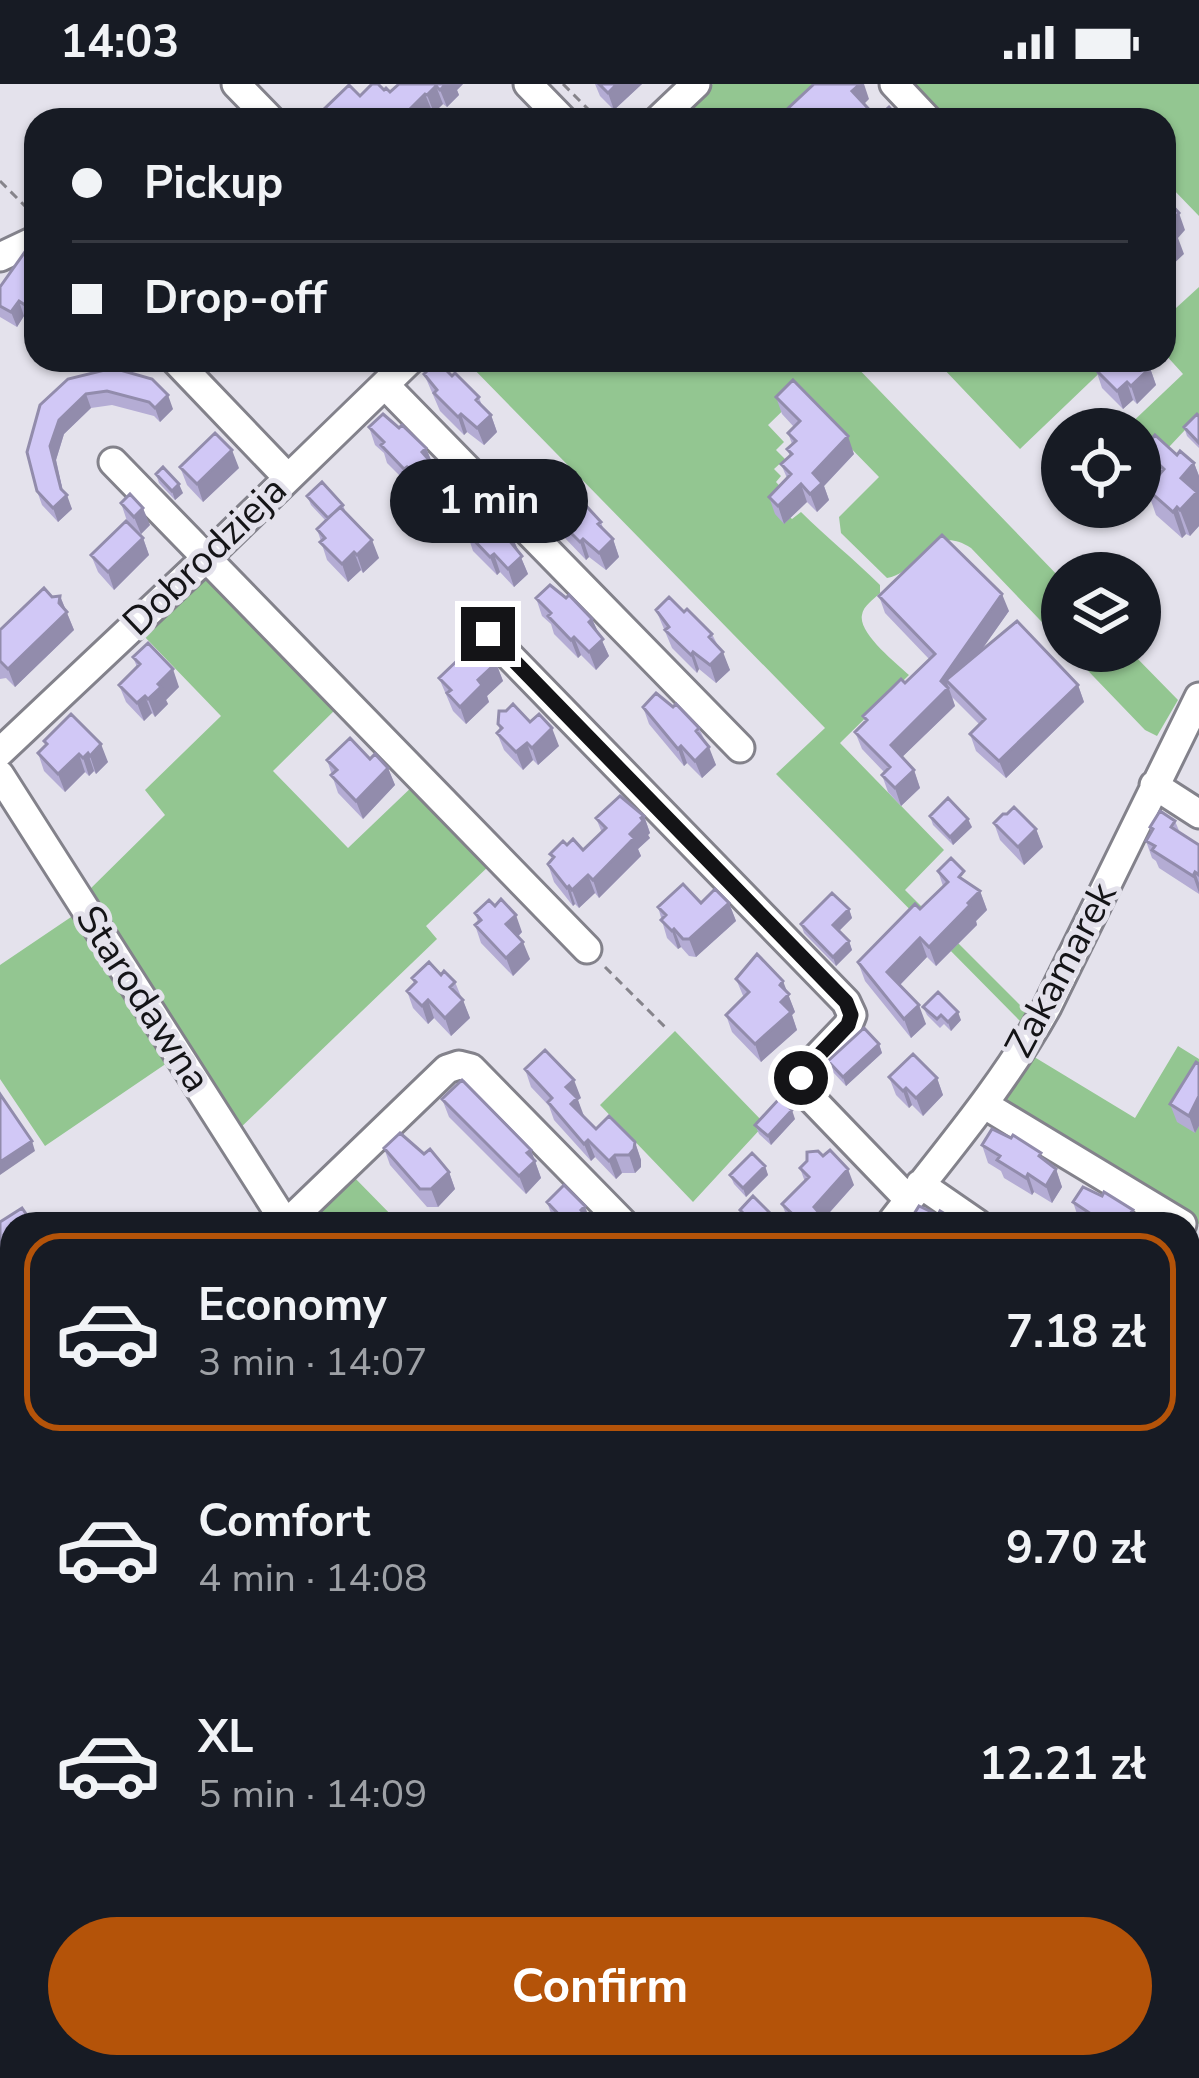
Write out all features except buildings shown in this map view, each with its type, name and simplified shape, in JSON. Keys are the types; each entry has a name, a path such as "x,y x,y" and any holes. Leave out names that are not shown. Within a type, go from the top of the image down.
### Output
{"street":[{"path":"236,84 259,108"},
{"path":"528,84 551,108"},
{"path":"671,108 696,84"},
{"path":"894,84 917,108"},
{"path":"186,372 287,477"},
{"name":"Dobrodzieja","path":"0,752 398,372"},
{"path":"385,385 740,748"},
{"path":"112,462 586,949"},
{"path":"488,634 846,1002 851,1015 848,1025 803,1072 802,1088 914,1192 954,1212"},
{"name":"Zakamarek","path":"899,1212 1023,1051 1199,697"},
{"name":"Starodawna","path":"0,775 278,1212"},
{"path":"1154,785 1199,814"},
{"path":"298,1212 447,1069 459,1064 471,1068 612,1212"},
{"path":"985,1105 1162,1212"}],"path":[{"path":"563,84 586,108"},
{"path":"0,181 24,205"},
{"path":"586,949 667,1030"}],"green space":[{"path":"713,84 816,84 791,108 688,107"},
{"path":"905,84 1199,84 1199,216 1176,192 1176,108 928,108"},
{"path":"1199,287 1199,415 1161,456 1161,408 1147,408 1183,374 1176,366 1176,308"},
{"path":"477,372 862,372 1041,558 1041,621 971,548 957,541 934,545 908,568 887,578 841,533 839,517 879,477 799,395 768,425 784,442 776,450 785,459 774,469 781,476 776,482 789,496 779,506 792,519 801,512 880,585 862,622 879,647 909,675 840,743 944,850 905,890 1026,1011 1021,1022 776,774 825,728"},
{"path":"947,372 1100,372 1063,408 1041,408 1041,429 1020,449"},
{"path":"203,568 340,705 273,771 348,848 416,783 492,863 426,926 437,939 235,1133 84,895 165,815 145,790 221,716 141,633"},
{"path":"1089,672 1151,672 1178,700 1157,736 1145,730"},
{"path":"77,913 170,1061 45,1146 0,1079 0,965"},
{"path":"675,1031 765,1124 693,1202 600,1105"},
{"path":"1178,1046 1199,1059 1199,1212 1179,1212 998,1103 1031,1055 1135,1118"},
{"path":"350,1173 388,1212 313,1212"}],"route":[{"path":"488,634 846,1002 851,1015 848,1025 801,1078"}]}
